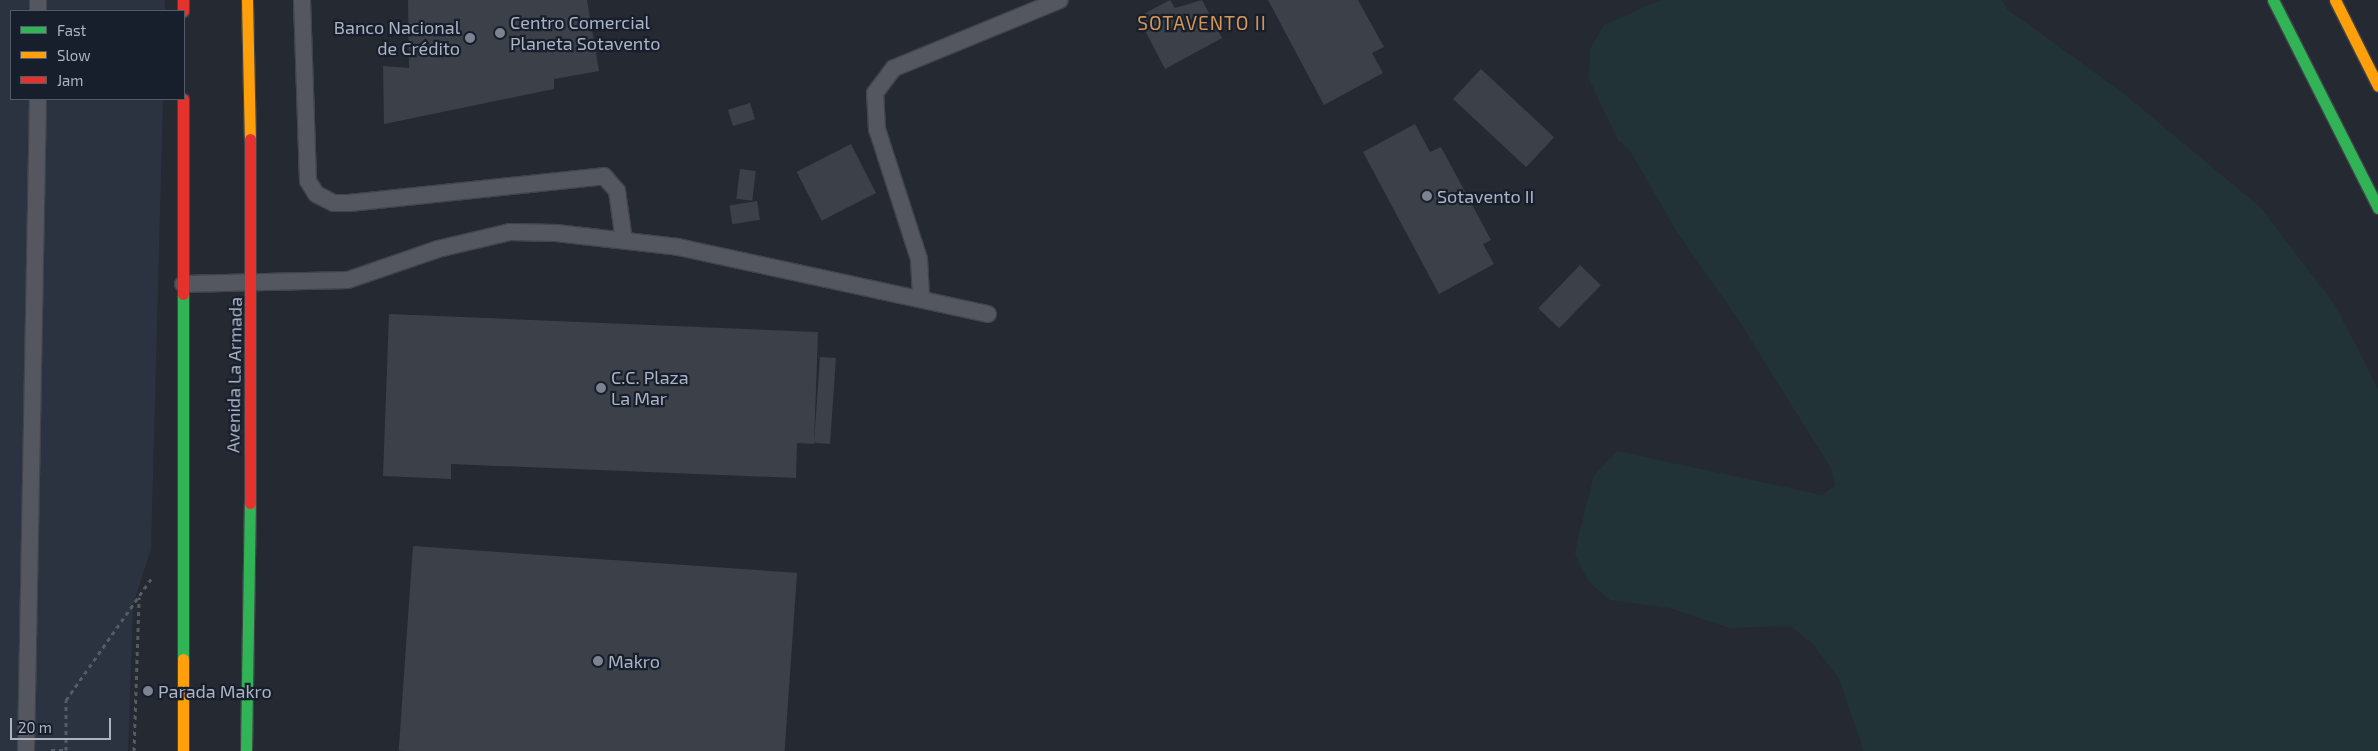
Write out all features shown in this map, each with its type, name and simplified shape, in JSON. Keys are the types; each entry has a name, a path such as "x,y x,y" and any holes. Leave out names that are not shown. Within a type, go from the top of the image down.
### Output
{"main road":[{"name":"Avenida La Armada","path":"246,751 253,282 247,0"},
{"path":"2274,0 2378,208"},
{"path":"2335,0 2378,86"},
{"path":"183,100 183,751"}],"lane":[{"path":"302,0 308,181 316,194 334,203 349,203 604,176 617,191 624,241"},
{"path":"921,298 919,259 877,129 876,93 894,68 1060,0"},
{"path":"26,750 38,100"},
{"path":"183,284 348,280 438,248 510,232 678,247 988,314"}],"path":[{"path":"26,750 66,750 66,700 139,596 152,569"},
{"path":"134,751 139,596"}],"shaded area":[{"path":"0,0 165,0 165,10 10,10 10,100 163,100 151,549 133,605 128,751 0,751"},
{"path":"1660,0 2002,0 2007,9 2123,93 2260,207 2335,305 2378,389 2378,751 1864,751 1839,679 1813,644 1790,626 1730,628 1669,608 1610,600 1589,582 1575,555 1577,542 1594,475 1617,451 1822,495 1835,486 1832,470 1738,319 1677,232 1629,149 1618,140 1589,79 1590,49 1604,25"}],"building":[{"name":"Centro Comercial Planeta Sotavento","path":"408,0 587,0 599,71 554,79 554,89 384,124 383,66 409,68"},
{"path":"1170,0 1175,8 1202,0 1222,38 1165,69 1138,17"},
{"name":"Sotavento II","path":"1268,0 1358,0 1384,47 1372,53 1383,73 1324,105"},
{"path":"1481,69 1554,137 1526,167 1453,99"},
{"path":"750,103 755,119 733,126 728,110"},
{"name":"Sotavento II","path":"1415,124 1430,152 1441,147 1491,240 1483,244 1494,264 1439,294 1363,152"},
{"path":"851,144 876,193 822,221 797,172"},
{"path":"740,169 756,171 752,201 736,199"},
{"path":"757,201 760,220 732,224 729,205"},
{"path":"1580,265 1601,285 1559,328 1538,308"},
{"name":"C.C. Plaza La Mar","path":"389,314 818,332 814,444 797,443 796,478 451,464 451,479 383,476"},
{"path":"820,357 836,358 830,444 814,443"},
{"name":"Makro","path":"413,546 797,573 785,751 399,751"}],"traffic: fast":[{"path":"2273,0 2378,208"},
{"path":"183,294 183,659"},
{"path":"246,751 250,503"}],"traffic: slow":[{"path":"247,0 250,139"},
{"path":"2335,0 2378,86"},
{"path":"183,659 183,751"}],"traffic: jam":[{"path":"183,0 183,10"},
{"path":"183,100 183,294"},
{"path":"250,139 250,503"}],"place":[{"name":"Centro Comercial Planeta Sotavento","path":"500,33"},
{"name":"Banco Nacional de Crédito","path":"470,38"},
{"name":"Sotavento II","path":"1427,196"},
{"name":"C.C. Plaza La Mar","path":"601,388"},
{"name":"Makro","path":"598,661"},
{"name":"Parada Makro","path":"148,691"}],"district":[{"name":"SOTAVENTO II","path":"1202,23"}]}
